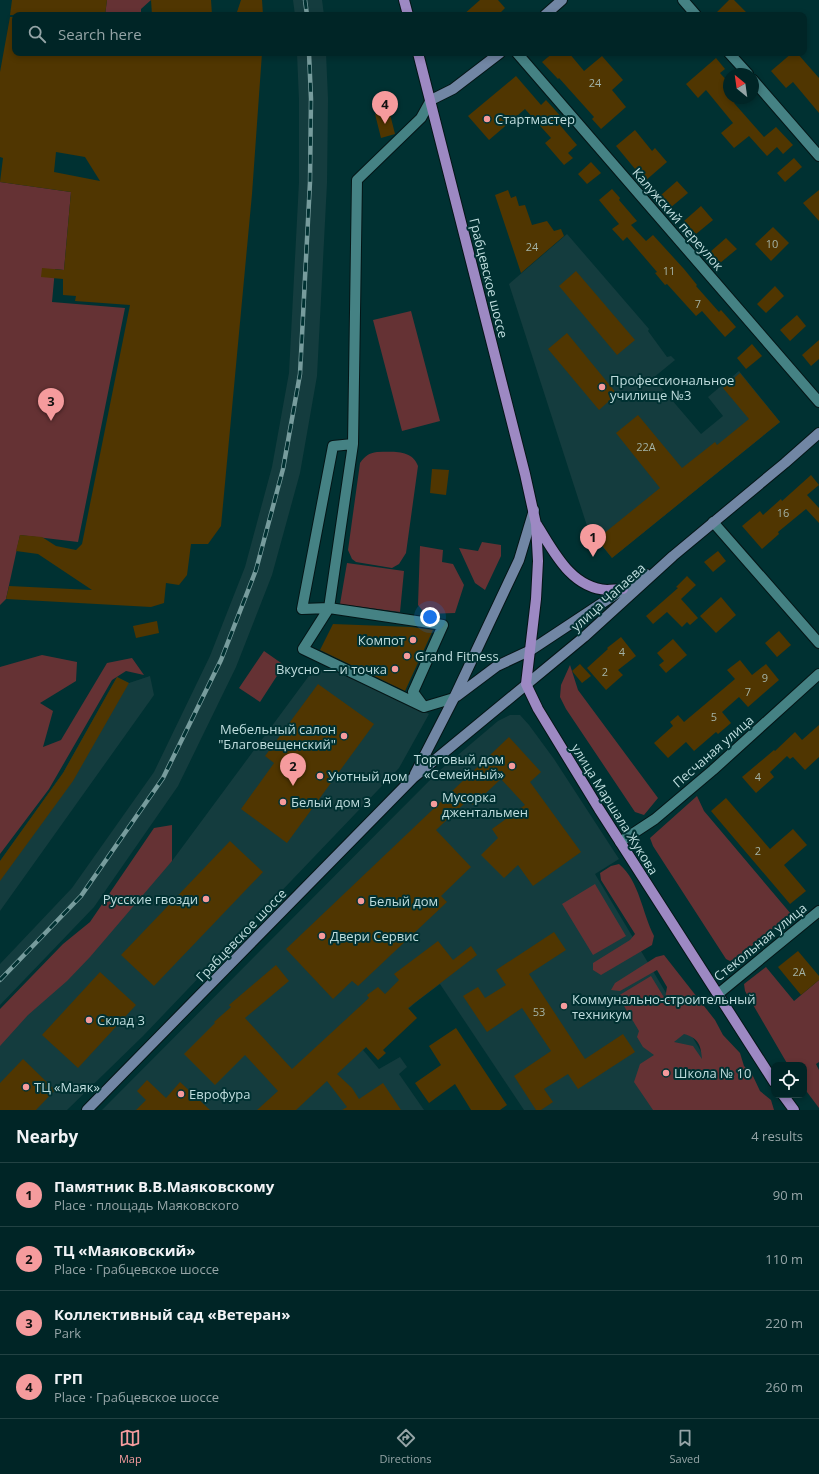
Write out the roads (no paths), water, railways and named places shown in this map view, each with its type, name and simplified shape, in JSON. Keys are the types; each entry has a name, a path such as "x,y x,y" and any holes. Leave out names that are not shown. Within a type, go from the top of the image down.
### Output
{"main road":[{"path":"404,0 407,12"},
{"path":"548,12 562,0"},
{"name":"Грабцевское шоссе","path":"419,56 534,510 536,524"},
{"path":"430,100 453,89 496,56"},
{"name":"улица Чапаева","path":"413,778 584,637 673,556 819,433"},
{"path":"413,778 454,698 519,560 534,510"},
{"path":"536,524 569,573 578,581 590,586 607,590 623,589"},
{"path":"526,684 531,650 538,561 536,524"},
{"path":"454,698 497,666 531,650 673,556"},
{"name":"улица Маршала Жукова","path":"526,684 542,716 620,842 771,1077"},
{"name":"Грабцевское шоссе","path":"87,1110 413,778"},
{"path":"785,1098 794,1110"}],"street":[{"path":"683,0 693,12"},
{"name":"Калужский переулок","path":"520,56 819,402"},
{"path":"732,56 743,68"},
{"path":"759,87 819,156"},
{"path":"430,100 421,118 357,180 353,444 330,608 303,649 424,707 454,698"},
{"path":"353,444 333,446 302,609 330,608 443,625 412,692 424,707"},
{"path":"713,522 819,643"},
{"name":"Песчаная улица","path":"620,842 655,819 713,770 819,674"},
{"name":"Стекольная улица","path":"718,994 819,911"}],"railway":[{"path":"305,0 307,12"},
{"path":"0,980 81,896 163,778 221,660 256,570 283,469 300,374 310,182 311,99 309,56"}],"place":[{"name":"Стартмастер","path":"487,119"},
{"name":"ГРП","path":"385,124"},
{"name":"Профессиональное училище №3","path":"602,387"},
{"name":"Коллективный сад «Ветеран»","path":"51,421"},
{"name":"Памятник В.В.Маяковскому","path":"593,557"},
{"name":"Компот","path":"413,640"},
{"name":"Grand Fitness","path":"407,656"},
{"name":"Вкусно — и точка","path":"395,669"},
{"name":"Мебельный салон \"Благовещенский\"","path":"344,736"},
{"name":"Торговый дом «Семейный»","path":"512,766"},
{"name":"Уютный дом","path":"320,776"},
{"name":"ТЦ «Маяковский»","path":"293,786"},
{"name":"Белый дом 3","path":"283,802"},
{"name":"Мусорка джентальмен","path":"434,804"},
{"name":"Русские гвозди","path":"206,899"},
{"name":"Белый дом","path":"361,901"},
{"name":"Двери Сервис","path":"322,936"},
{"name":"Коммунально-строительный техникум","path":"564,1006"},
{"name":"Склад 3","path":"89,1020"},
{"name":"Школа № 10","path":"666,1073"},
{"name":"ТЦ «Маяк»","path":"26,1087"},
{"name":"Еврофура","path":"181,1094"}]}
